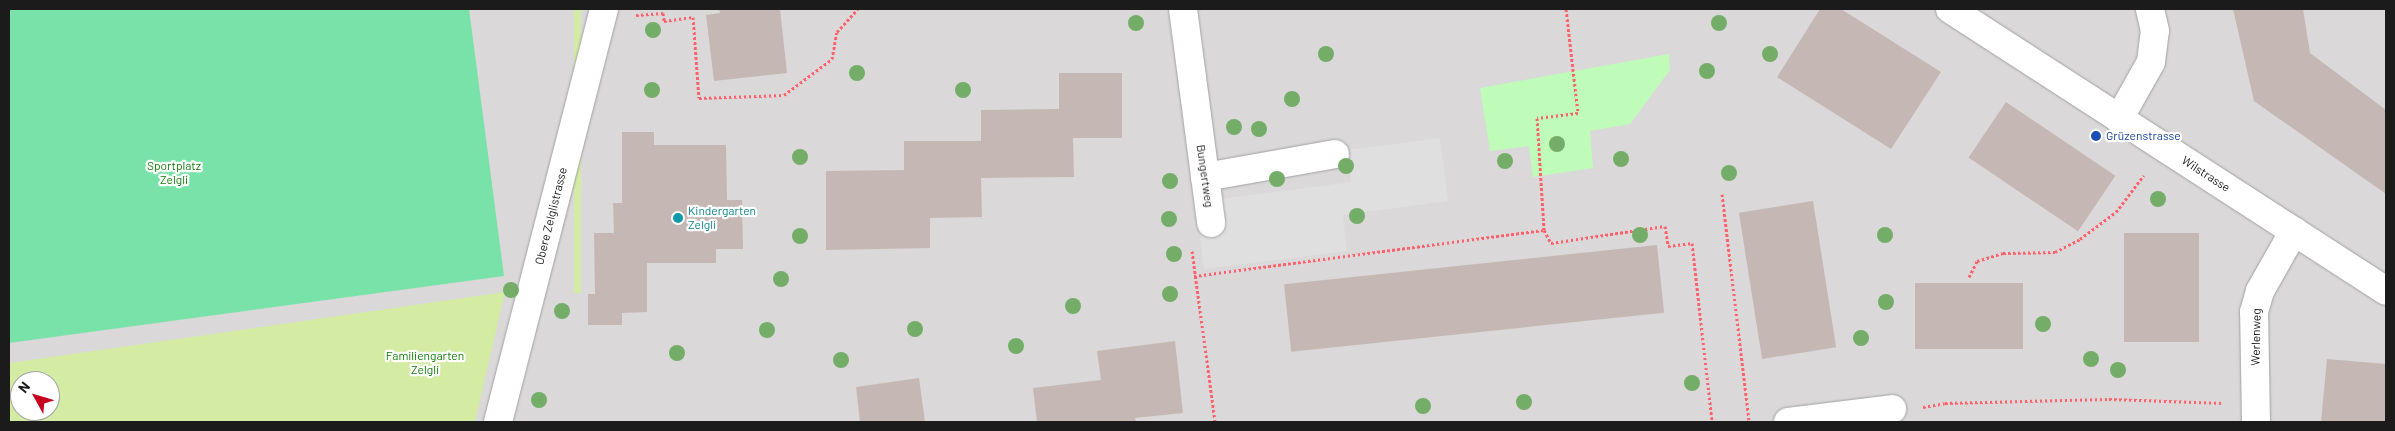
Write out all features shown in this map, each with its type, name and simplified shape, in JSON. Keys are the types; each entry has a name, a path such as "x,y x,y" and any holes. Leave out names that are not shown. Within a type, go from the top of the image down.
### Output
{"street":[{"name":"Bungertweg","path":"1183,9 1211,223"},
{"name":"Wilstrasse","path":"1950,9 2386,290"},
{"path":"2119,118 2151,62 2155,31 2150,9"},
{"name":"Obere Zelglistrasse","path":"498,422 617,12"},
{"path":"1205,177 1335,154"},
{"name":"Werlenweg","path":"2256,413 2254,312 2260,291 2294,231"},
{"path":"1788,422 1892,409"}],"path":[{"path":"617,12 663,13 664,21 693,17 698,98 784,95 832,59 837,32 858,9"},
{"path":"1566,9 1578,113 1537,118 1544,230 1551,243 1665,226 1668,246 1692,243 1712,422"},
{"path":"1969,277 1977,261 2003,253 2055,252 2080,239 2116,212 2147,170"},
{"path":"1722,194 1749,422"},
{"name":"Bungertweg","path":"1211,223 1191,239 1194,276 1215,422"},
{"path":"1194,276 1544,230"},
{"path":"1892,409 1945,403 2099,399 2256,413"}],"shaded area":[{"path":"9,9 2386,9 2386,422 9,422"},
{"path":"1440,138 1448,201 1343,215 1347,251 1204,269 1196,202 1351,182 1347,150"}],"green space":[{"name":"Sportplatz Zelgli","path":"9,9 469,9 504,276 9,343"},
{"path":"574,9 581,9 581,293 574,293"},
{"path":"1669,54 1670,70 1630,124 1590,131 1593,168 1533,177 1529,146 1490,151 1480,88"},
{"name":"Familiengarten Zelgli","path":"505,292 475,422 9,422 9,363"}],"building":[{"path":"719,9 780,9 787,73 714,81 706,15 720,13"},
{"path":"1820,9 1841,9 1941,72 1891,149 1777,77"},
{"path":"2233,9 2303,9 2310,53 2386,110 2386,194 2254,101"},
{"path":"1059,73 1122,73 1122,138 1073,138 1074,177 981,178 982,217 930,218 930,248 826,250 826,171 904,170 904,141 981,141 981,110 1059,109"},
{"path":"2006,102 2115,176 2078,231 1969,158"},
{"name":"Kindergarten Zelgli","path":"622,132 654,132 654,145 726,145 727,200 742,200 743,249 716,249 716,263 647,263 647,312 622,313 622,325 588,325 588,294 595,294 594,233 614,233 613,203 622,203"},
{"path":"1813,201 1836,347 1762,359 1739,213"},
{"path":"2124,233 2199,233 2199,342 2124,342"},
{"path":"1657,245 1664,313 1291,352 1284,284"},
{"path":"1915,283 2023,283 2023,349 1915,349"},
{"path":"1175,341 1183,413 1135,418 1136,422 1037,422 1033,388 1101,380 1097,351"},
{"path":"2327,359 2386,364 2386,422 2321,422"},
{"path":"919,378 925,422 860,422 856,387"}],"place":[{"name":"Grüzenstrasse","path":"2096,136"},
{"name":"Kindergarten Zelgli","path":"678,218"}]}
